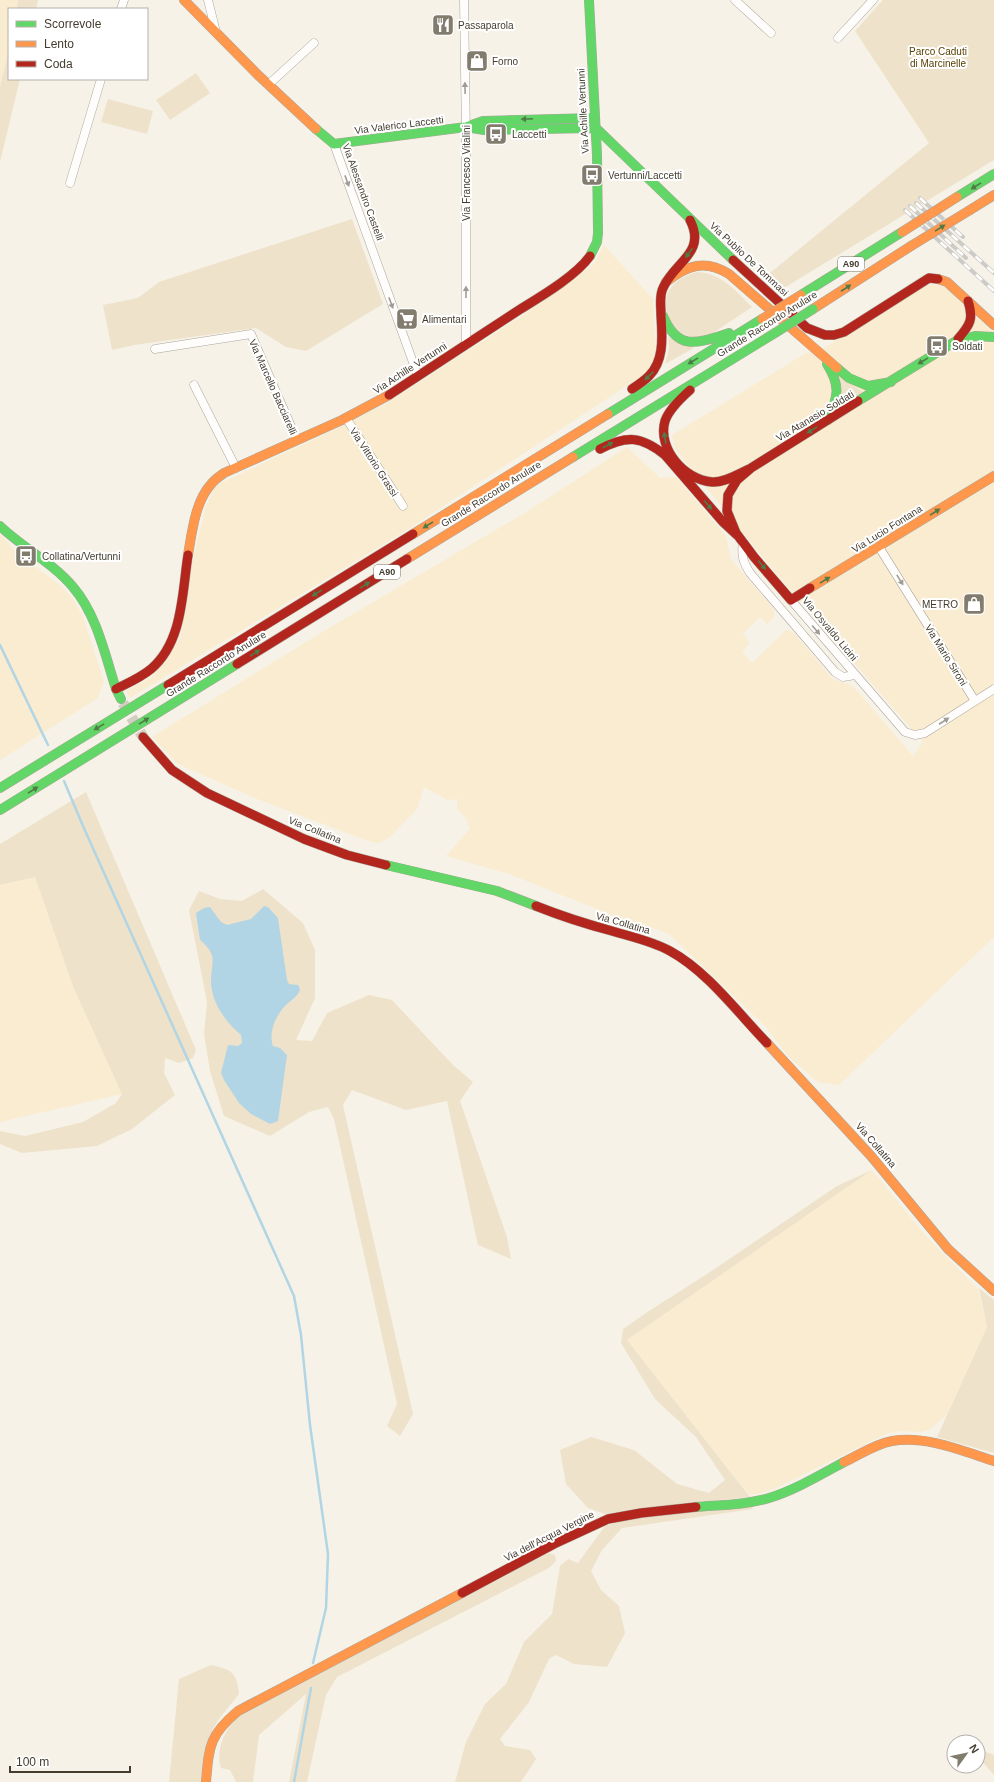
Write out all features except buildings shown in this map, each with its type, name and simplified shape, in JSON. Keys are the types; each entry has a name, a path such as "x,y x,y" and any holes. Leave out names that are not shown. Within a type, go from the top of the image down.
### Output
{"main road":[{"name":"Via Alessandro Castelli","path":"184,0 268,85 321,134 334,144"},
{"name":"Via Achille Vertunni","path":"116,689 150,670 159,662 168,647 179,618 192,534 199,507 208,487 214,480 236,468 378,402 534,301 585,263 592,253 597,242 598,233 597,156 594,127 589,0"},
{"name":"Via Valerico Laccetti","path":"334,144 466,127 551,123 594,118"},
{"name":"Via Valerico Laccetti","path":"551,123 594,127"},
{"name":"Via Publio De Tommasi","path":"594,127 609,139 690,220 807,328 820,335 830,336 844,332 929,278 947,282 994,325"},
{"name":"Grande Raccordo Anulare","path":"0,788 801,295 994,174"},
{"name":"Grande Raccordo Anulare","path":"0,810 814,309 911,246 994,195"},
{"path":"568,438 653,373 658,362 660,350 662,292 666,282 694,246 695,231 690,220"},
{"path":"666,282 683,269 694,265 708,264 724,270 822,357 849,378 863,385 872,386 892,382"},
{"name":"Via Atanasio Soldati","path":"956,341 972,320 972,312 968,301"},
{"path":"661,312 667,327 681,340 692,343 704,342 754,324"},
{"name":"Via Atanasio Soldati","path":"740,539 727,513 727,499 732,487 749,469 892,382 956,341 971,335 982,334 994,337"},
{"path":"822,357 833,373 838,388 837,399 828,420"},
{"path":"725,363 700,381 669,414 664,425 665,438 668,450 676,460 686,472 697,478 711,482 721,481 749,469"},
{"path":"534,480 590,455 623,438 632,437 639,439 647,442 665,456 723,522 740,539"},
{"name":"Via Lucio Fontana","path":"791,600 994,476"},
{"path":"0,526 12,538 63,578 77,592 87,608 97,632 116,689 121,699"},
{"name":"Via Osvaldo Licini","path":"740,539 791,600"},
{"name":"Via Collatina","path":"143,737 172,770 207,793 304,839 347,855 497,891 567,918 654,944 671,951 693,967 711,983 871,1156 948,1249 994,1291"},
{"name":"Via dell'Acqua Vergine","path":"206,1782 211,1742 222,1723 238,1711 554,1544 595,1524 608,1519 641,1513 764,1499 788,1491 872,1448 900,1440 934,1442 994,1461"}],"street":[{"path":"208,0 217,35"},
{"name":"Via Francesco Vitalini","path":"464,0 466,127 466,345"},
{"path":"735,0 771,33"},
{"path":"838,38 873,0"},
{"path":"268,85 314,43"},
{"path":"70,183 101,80"},
{"name":"Via Alessandro Castelli","path":"334,144 418,376"},
{"name":"Via Marcello Bacciarelli","path":"155,349 251,334 297,440"},
{"path":"194,385 236,468"},
{"name":"Via Vittorio Grassi","path":"346,418 403,506"},
{"path":"740,539 743,562 750,573 835,672 843,677 855,675"},
{"name":"Via Mario Sironi","path":"879,547 975,701"},
{"name":"Via Osvaldo Licini","path":"791,600 900,728 909,734 920,734 930,730 975,701"},
{"path":"975,701 994,689"}],"shaded area":[{"path":"0,0 18,0 17,8 8,8 8,54 0,87"},
{"path":"604,245 653,299 656,354 646,373 407,530 130,698 126,691 150,678 167,660 181,636 190,572 206,506 215,486 387,403 528,312 594,264"},
{"path":"932,284 943,286 955,294 994,332 994,937 839,1085 818,1082 789,1057 765,1026 668,933 617,917 509,874 446,856 470,829 466,818 457,809 457,799 448,800 424,787 417,809 391,836 384,841 377,843 368,841 257,799 178,764 152,737 319,634 528,511 627,447 660,478 676,477 726,536 731,559 774,610 774,617 767,624 760,617 743,634 748,640 749,644 742,651 752,663 786,630 792,631 833,679 853,686 913,756 923,742 786,585 737,526 675,449 672,435 806,353 824,348 922,287"},
{"path":"0,534 15,551 61,586 75,602 83,617 104,682 98,698 0,760"},
{"path":"35,877 74,989 122,1094 0,1122 0,885"},
{"path":"872,1170 926,1236 978,1289 987,1327 947,1414 930,1430 920,1432 900,1431 886,1434 776,1488 758,1494 749,1495 627,1340"}],"green space":[{"path":"18,0 38,0 36,8 17,8"},
{"name":"Parco Caduti di Marcinelle","path":"883,0 994,0 994,160 779,291 765,277 929,143 855,31"},
{"path":"8,54 8,80 20,80 0,162 0,87"},
{"path":"196,73 210,93 170,120 156,100"},
{"path":"108,99 153,111 147,134 101,122"},
{"path":"352,219 383,304 306,351 286,347 256,328 134,345 112,350 103,305 138,298 159,282"},
{"path":"698,272 714,276 728,284 752,307 710,335 696,337 683,334 673,326 667,314 666,302 670,290 680,279"},
{"path":"668,337 694,348 665,364 669,349"},
{"path":"840,377 863,392 838,407"},
{"path":"86,792 196,1050 193,1058 179,1063 165,1058 164,1073 175,1095 132,1129 97,1146 22,1153 0,1144 0,1131 25,1136 83,1122 116,1103 122,1094 74,989 35,877 0,885 0,844"},
{"path":"263,889 303,923 315,950 315,998 296,1040 312,1041 327,1013 369,995 392,1000 453,1065 473,1082 460,1101 507,1237 511,1259 478,1245 447,1101 406,1110 352,1090 343,1105 413,1414 400,1436 387,1426 397,1404 334,1119 328,1107 309,1112 270,1136 224,1116 210,1071 204,1034 207,1002 189,910 199,891 220,899 242,901"},
{"path":"872,1170 627,1340 750,1497 640,1508 605,1514 588,1508 566,1484 560,1450 591,1437 634,1450 677,1484 709,1493 725,1480 696,1437 655,1399 621,1343 623,1329 837,1186"},
{"path":"979,1288 994,1300 994,1453 937,1437 987,1327"},
{"path":"752,1506 753,1509 622,1528 602,1550 591,1571 601,1590 619,1606 625,1633 607,1667 574,1664 556,1655 549,1659 529,1702 500,1739 505,1746 530,1750 536,1759 521,1782 455,1782 466,1742 485,1704 506,1684 524,1642 552,1614 560,1566 568,1559 578,1563 605,1526 635,1517"},
{"path":"549,1553 555,1555 556,1561 549,1568 337,1677 326,1695 307,1782 289,1782 306,1694 259,1735 253,1782 236,1782 230,1770 221,1768 219,1761 220,1747 225,1734 237,1717"},
{"path":"211,1665 229,1671 235,1676 239,1694 219,1719 212,1731 203,1782 169,1782 179,1679"},
{"path":"986,1752 994,1755 994,1775 986,1766"}],"water":[{"path":"264,906 268,907 278,918 287,980 289,984 298,985 300,989 296,996 279,1014 272,1030 273,1046 280,1048 287,1055 278,1121 270,1124 251,1114 239,1103 221,1073 228,1045 238,1046 242,1043 241,1035 225,1018 214,998 211,982 213,959 210,950 200,940 196,913 204,908 210,907 221,922 227,925 251,919"}],"waterway":[{"path":"0,645 48,745"},
{"path":"64,781 294,1296 301,1335 310,1425 328,1554 326,1608 313,1663"},
{"path":"294,1782 311,1688"}],"tunnel":[{"path":"123,703 143,737"}],"railway":[{"path":"920,198 963,237"},
{"path":"916,203 994,273"},
{"path":"910,206 966,258"},
{"path":"905,210 994,291"}],"traffic: fast":[{"path":"589,0 597,155 598,233 597,242 590,256"},
{"path":"316,129 334,144 466,127 483,121 594,118"},
{"path":"466,127 484,130 596,128 733,260"},
{"path":"957,197 994,174"},
{"path":"801,295 902,232"},
{"path":"775,333 813,309"},
{"path":"663,316 675,335 682,340 698,342 729,333"},
{"path":"608,414 762,319"},
{"path":"573,457 775,333"},
{"path":"858,401 956,341 975,336 994,337"},
{"path":"827,364 836,385 836,398 828,420"},
{"path":"837,368 849,378 868,386 891,382"},
{"path":"0,526 56,570 65,578 81,598 94,623 104,649 116,689 121,699"},
{"path":"0,810 237,664"},
{"path":"0,788 168,685"},
{"path":"386,865 497,891 536,906"},
{"path":"696,1507 742,1503 779,1495 798,1487 844,1462"}],"traffic: slow":[{"path":"184,0 258,75 316,129"},
{"path":"970,210 994,195"},
{"path":"902,232 957,197"},
{"path":"911,246 970,210"},
{"path":"813,309 911,246"},
{"path":"666,282 681,271 696,266 704,265 720,269 729,274 837,368"},
{"path":"938,279 947,282 994,325"},
{"path":"762,319 801,295"},
{"path":"188,555 198,508 206,490 216,479 224,473 342,420 389,395"},
{"path":"413,534 608,414"},
{"path":"407,559 573,457"},
{"path":"810,588 994,476"},
{"path":"767,1043 871,1156 948,1249 994,1291"},
{"path":"844,1462 886,1442 905,1440 918,1440 944,1445 994,1461"},
{"path":"206,1782 208,1760 212,1742 221,1727 238,1711 462,1593"}],"traffic: jam":[{"path":"632,389 649,376 658,363 662,339 661,294 668,279 692,249 694,231 690,220"},
{"path":"389,395 557,286 584,264 590,256"},
{"path":"733,260 807,328 825,335 834,335 844,332 929,278 938,279"},
{"path":"958,339 970,322 971,313 968,301"},
{"path":"690,390 672,408 665,421 665,442 675,461 692,475 702,480 712,482 726,480 749,469"},
{"path":"810,588 791,600 754,557 736,533 727,511 728,495 737,480 751,468 858,401"},
{"path":"600,449 618,441 626,440 641,441 649,444 665,455 723,522 737,535"},
{"path":"168,685 413,534"},
{"path":"116,689 138,678 151,669 162,658 169,645 179,616 188,555"},
{"path":"237,664 407,559"},
{"path":"143,737 172,770 207,793 304,839 347,855 386,865"},
{"path":"536,906 583,923 649,942 684,959 722,993 767,1043"},
{"path":"462,1593 554,1544 608,1519 641,1513 696,1507"}],"place":[{"name":"Passaparola","path":"443,25"},
{"name":"Forno","path":"477,61"},
{"name":"Laccetti","path":"496,134"},
{"name":"Vertunni/Laccetti","path":"592,175"},
{"name":"Alimentari","path":"407,319"},
{"name":"Soldati","path":"937,346"},
{"name":"Collatina/Vertunni","path":"26,556"},
{"name":"METRO","path":"974,604"}]}
